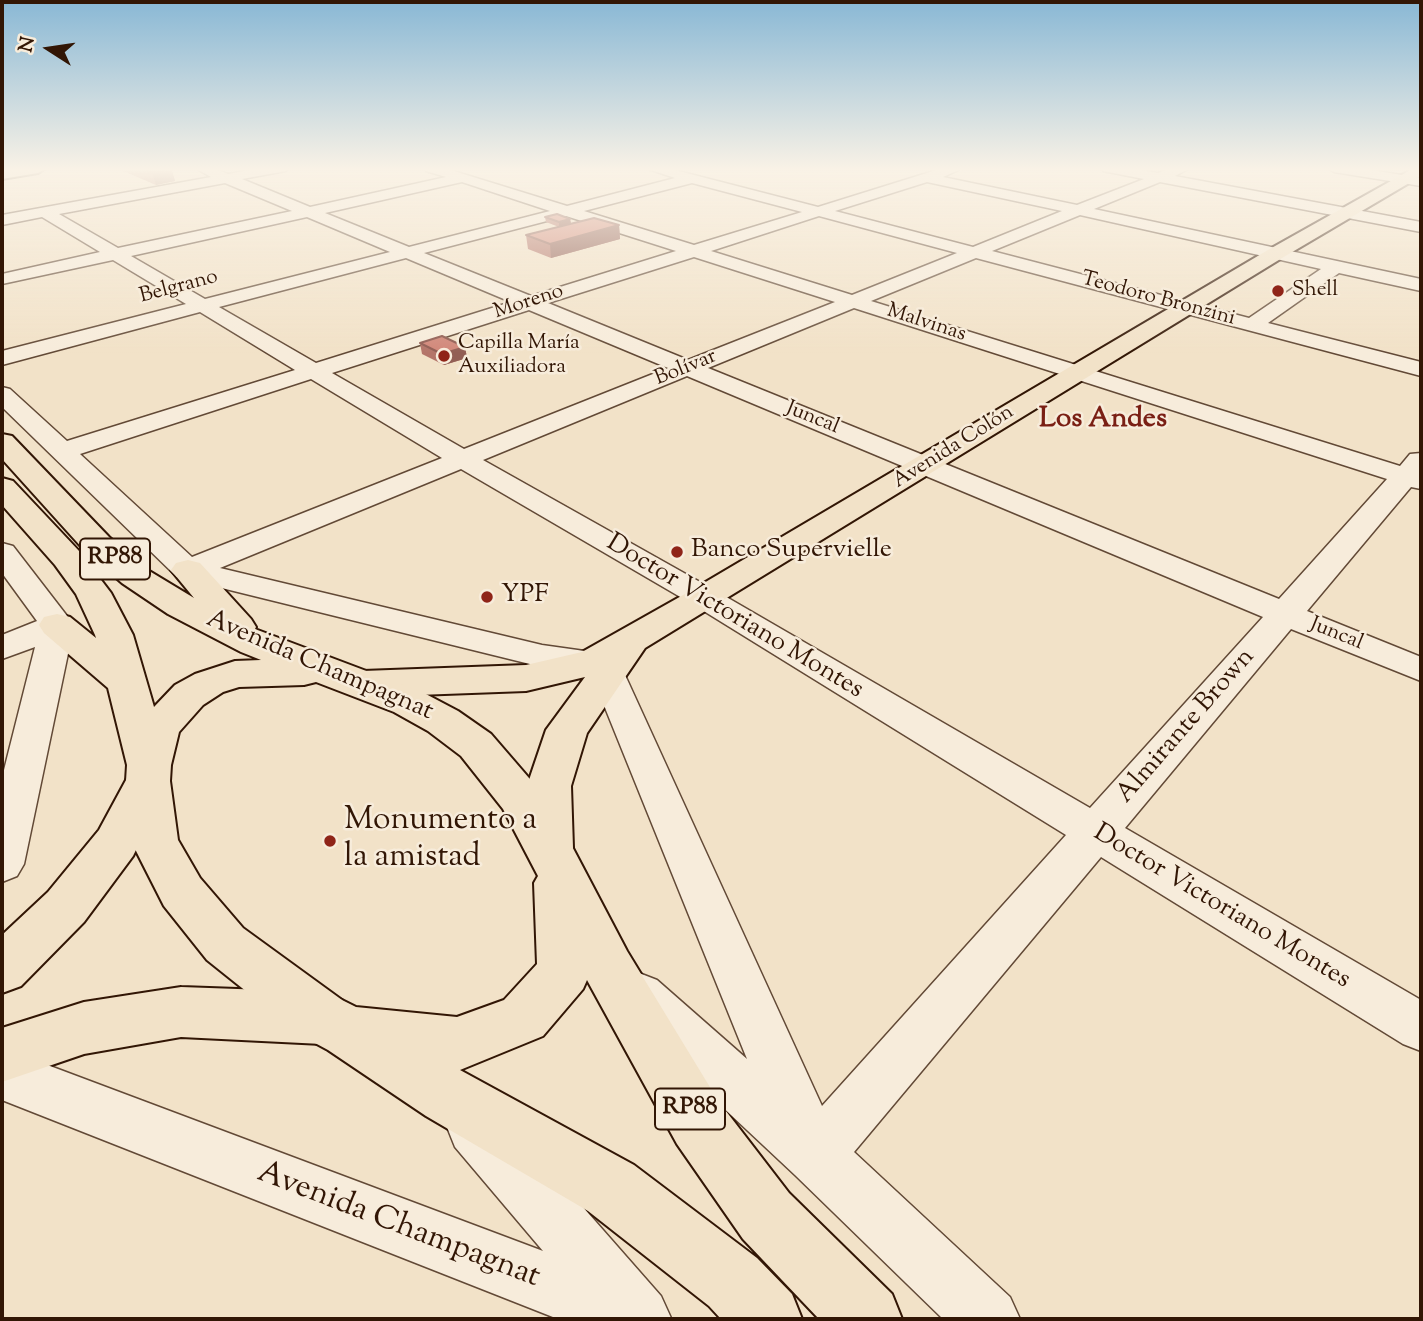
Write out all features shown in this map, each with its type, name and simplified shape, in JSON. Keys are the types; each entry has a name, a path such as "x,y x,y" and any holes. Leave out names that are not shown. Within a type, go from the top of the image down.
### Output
{"main road":[{"name":"Avenida Colón","path":"2,969 66,907 116,843 148,773 159,730 175,708 209,683 244,673 348,678 526,678 611,659 705,598 926,466 1076,372 1317,230"},
{"name":"Avenida Champagnat","path":"2,442 97,544 134,576 181,606 254,644 408,702 443,721 476,745 519,797 554,857 608,968 698,1123 766,1216 867,1319"},
{"name":"Avenida Champagnat","path":"2,487 68,558 93,593 114,635 148,773 156,841 182,892 225,944 335,1025 447,1095 611,1188 733,1282 767,1319"},
{"path":"188,570 254,644"},
{"path":"57,625 127,683"},
{"name":"Avenida Colón","path":"2,1055 84,1027 181,1012 335,1025 457,1044 523,1018 564,972 549,786 556,757 567,730 611,659"}],"street":[{"name":"Doctor Victoriano Montes","path":"74,230 462,459 705,598 1094,834 1421,1027"},
{"path":"2,279 227,230"},
{"name":"Juncal","path":"352,230 1421,670"},
{"name":"Belgrano","path":"2,358 497,230"},
{"name":"Malvinas","path":"627,230 1076,372 1416,472"},
{"name":"Moreno","path":"62,451 761,230"},
{"name":"Teodoro Bronzini","path":"890,230 1421,369"},
{"name":"Bolívar","path":"188,570 1031,230"},
{"path":"1163,230 1421,285"},
{"path":"1252,325 1335,267"},
{"name":"Avenida Champagnat","path":"2,394 188,570 542,656 611,659 815,1155"},
{"name":"Almirante Brown","path":"815,1155 1285,614 1416,472"},
{"path":"2,552 57,625 2,864"},
{"path":"2,648 57,625"},
{"name":"Avenida Champagnat","path":"608,968 815,1155 988,1319"},
{"name":"Avenida Champagnat","path":"2,1074 639,1319"},
{"name":"Avenida Champagnat","path":"447,1095 639,1319"}],"building":[{"path":"547,230 602,230 550,244 526,235"},
{"path":"442,336 465,347 442,354 420,343"}],"place":[{"name":"Shell","path":"1278,291"},
{"name":"Capilla María Auxiliadora","path":"444,356"},
{"name":"Banco Supervielle","path":"677,552"},
{"name":"YPF","path":"487,597"},
{"name":"Monumento a la amistad","path":"330,841"}],"district":[{"name":"Los Andes","path":"1103,421"}]}
